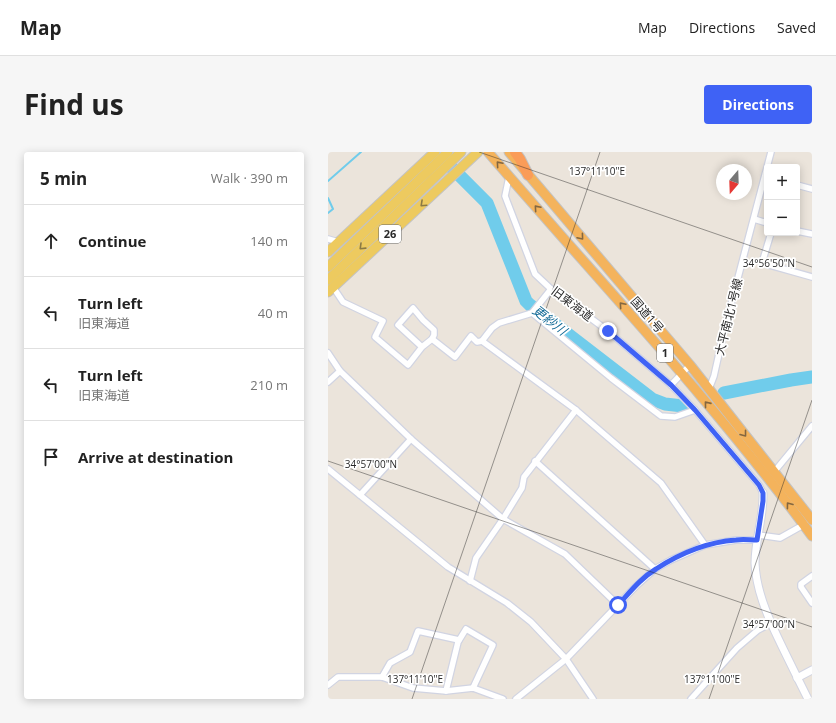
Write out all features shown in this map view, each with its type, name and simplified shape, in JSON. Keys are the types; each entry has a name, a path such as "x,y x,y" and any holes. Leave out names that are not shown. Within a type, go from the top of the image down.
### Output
{"highway":[{"name":"国道1号","path":"488,152 682,373 770,480 809,522"},
{"name":"国道1号","path":"509,152 709,389 774,472 809,522 812,536"},
{"path":"515,152 528,175"}],"main road":[{"name":"26","path":"328,252 434,152"},
{"name":"26","path":"330,286 344,259 420,178 448,152"},
{"name":"26","path":"328,267 344,259 461,152"},
{"name":"26","path":"330,286 478,152"}],"street":[{"name":"大平南北1号線","path":"769,164 771,152"},
{"name":"旧東海道","path":"509,176 505,196 535,274 551,289 608,331 671,385 695,410 759,485 763,493 763,501 757,538 755,562 756,577 762,601 771,623 808,699"},
{"name":"大平南北1号線","path":"709,389 714,376 724,331 764,184"},
{"path":"800,186 812,189"},
{"path":"754,219 764,222"},
{"path":"800,231 812,234"},
{"path":"770,236 762,263 812,277"},
{"path":"328,239 338,242"},
{"path":"330,286 343,302 383,321 375,337 408,365 422,347 432,340 434,335 434,330 412,308 398,324 422,347"},
{"path":"482,341 492,328 499,323 532,313 551,289"},
{"path":"532,313 611,378 661,416 675,418 695,410"},
{"path":"432,340 455,357 472,336 478,342 482,341 576,410 661,483 705,545"},
{"path":"328,354 340,371 411,439 503,519 565,554 618,605"},
{"path":"671,385 690,365"},
{"path":"328,382 340,371"},
{"path":"470,581 476,558 522,488 524,477 576,410"},
{"path":"774,472 812,426"},
{"path":"360,495 411,439"},
{"path":"535,461 655,569"},
{"path":"328,469 448,567 507,603 531,622 566,659 593,699"},
{"path":"516,699 566,659 636,586 655,569 705,545 757,538 780,538 809,522"},
{"path":"812,576 801,584 801,587 812,603"},
{"path":"691,699 737,648 758,630 771,623"},
{"path":"446,691 459,640 466,629 493,645 473,688"},
{"path":"382,676 390,663 410,652 418,631 459,640"},
{"path":"797,678 812,670"},
{"path":"328,685 338,676 382,676 413,688 446,691 473,688 503,699"}],"waterway":[{"path":"328,181 361,152"},
{"name":"更紗川","path":"440,156 487,203 526,301 652,399 665,404 683,406"},
{"path":"328,198 333,209 328,213"},
{"name":"更紗川","path":"724,393 812,377"}],"route":[{"path":"608,331 671,385 695,410 759,485 763,493 757,540 736,540 705,545 671,560 655,569 618,605"}]}
